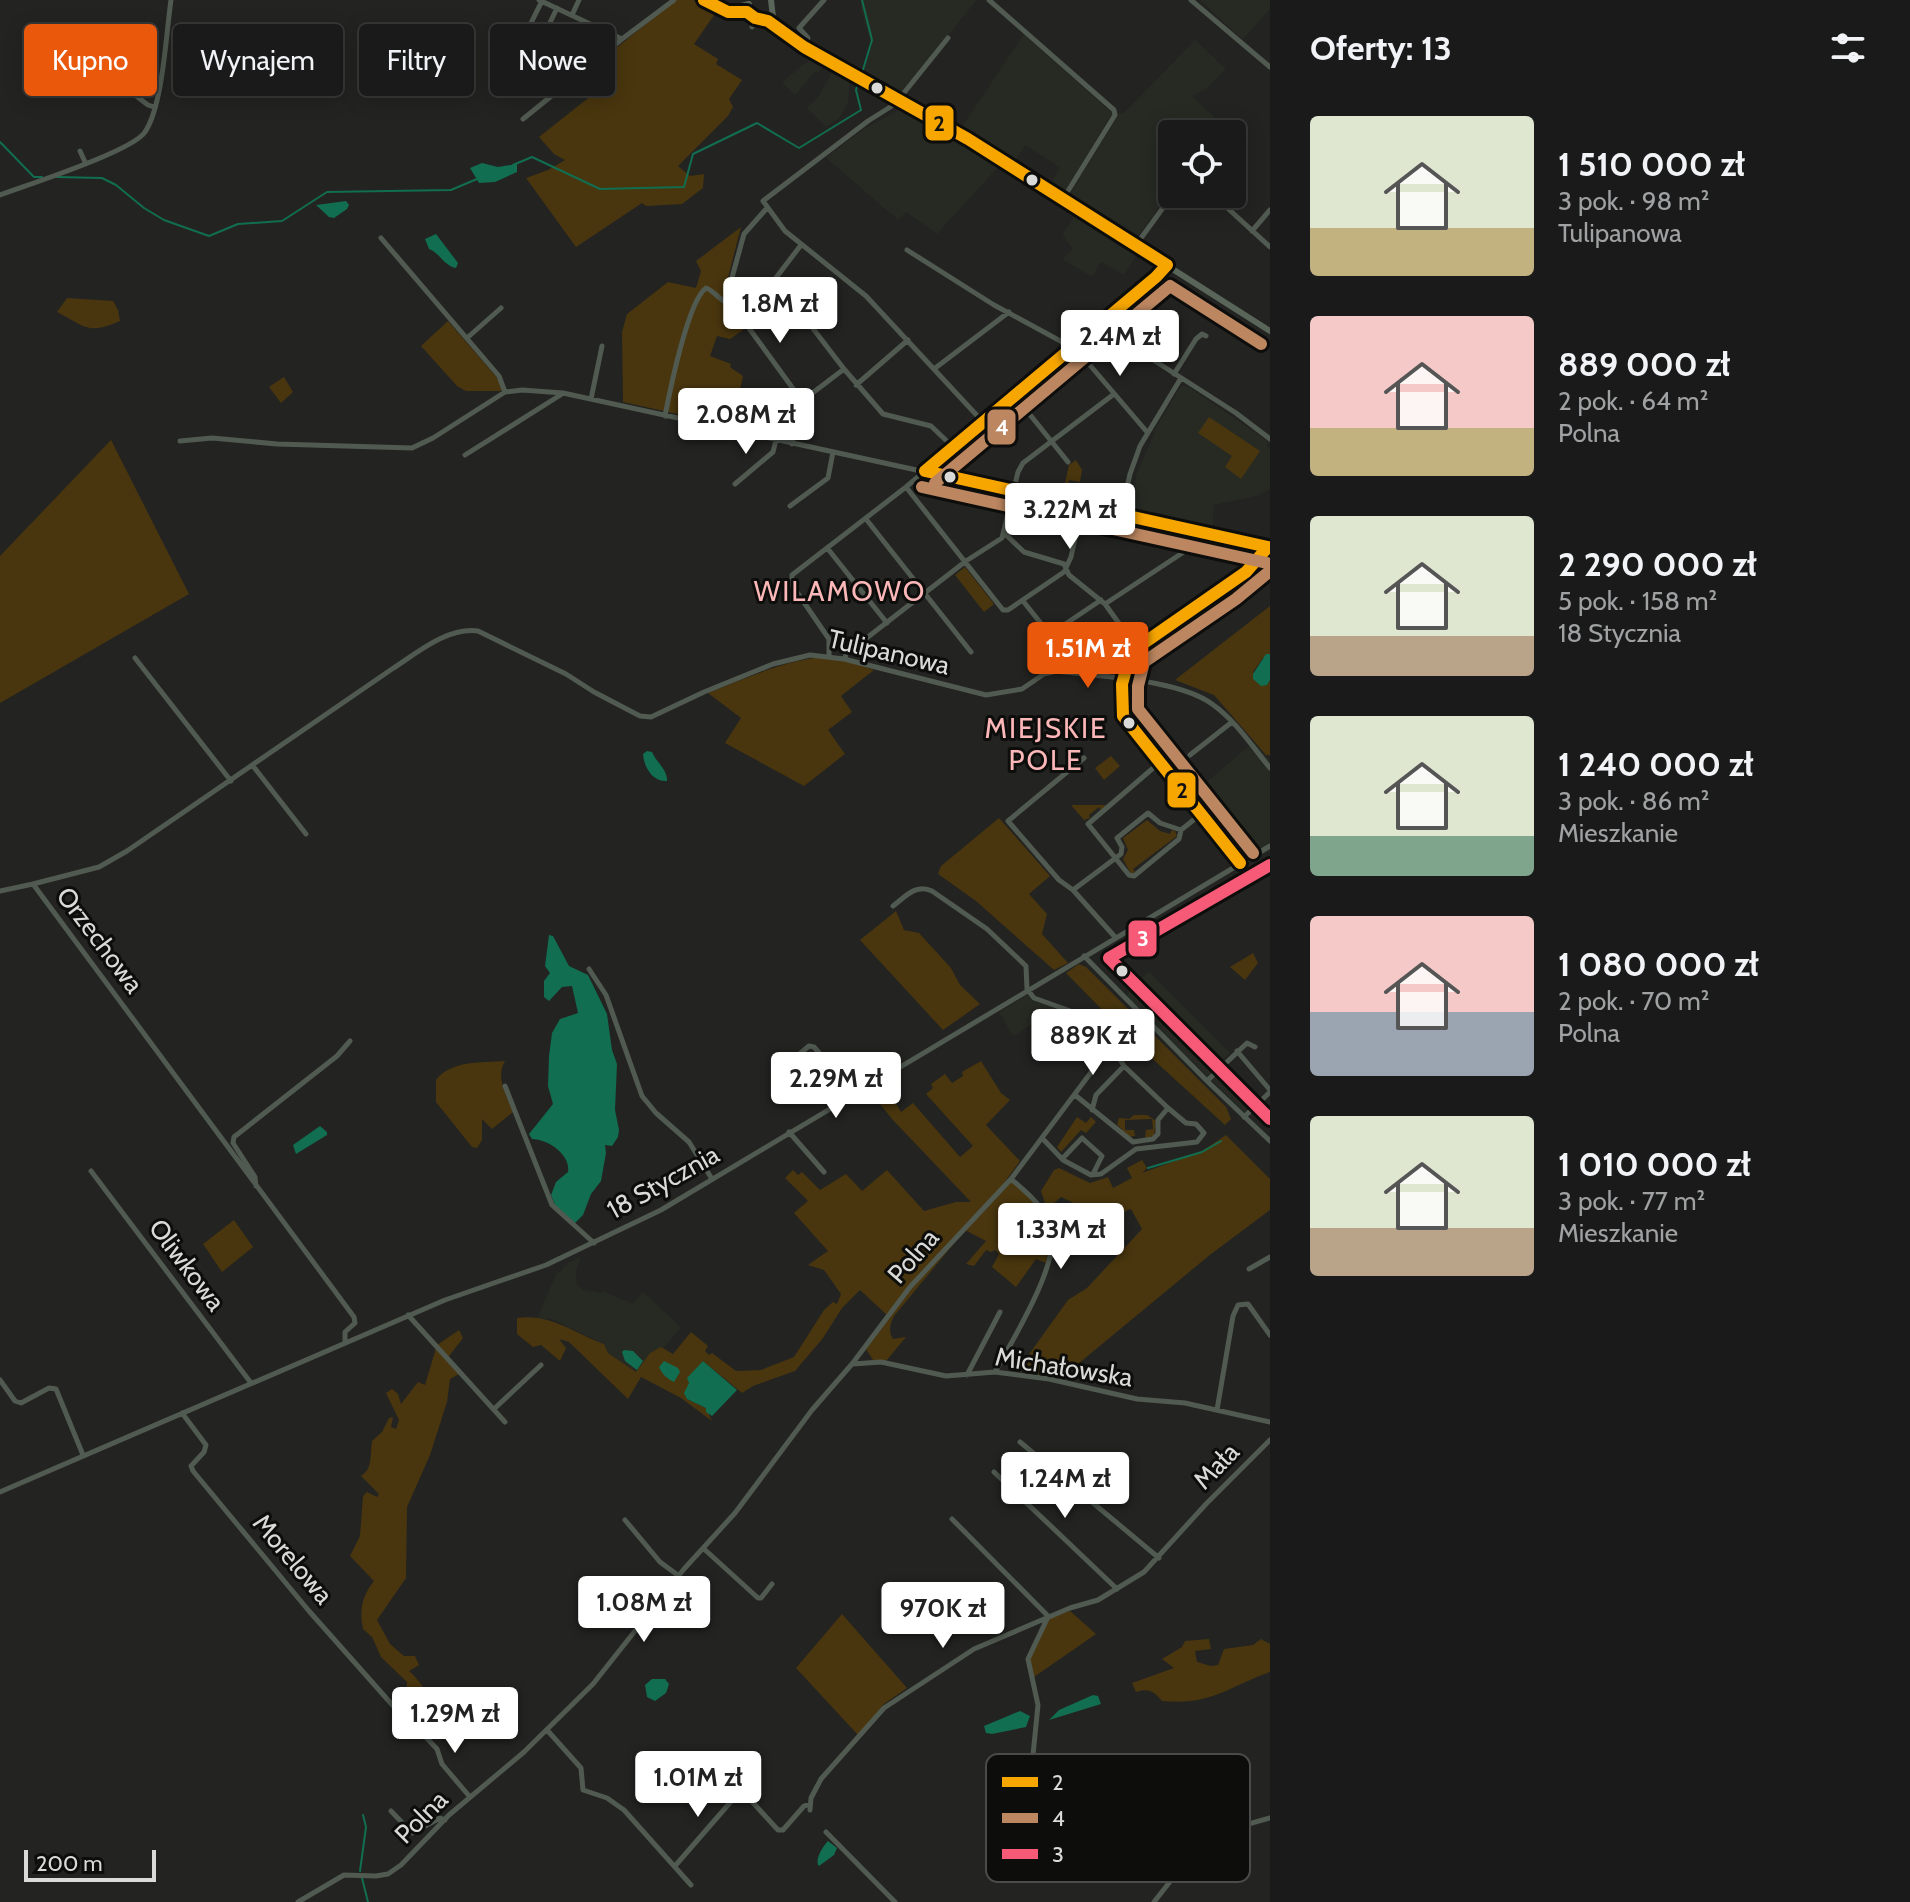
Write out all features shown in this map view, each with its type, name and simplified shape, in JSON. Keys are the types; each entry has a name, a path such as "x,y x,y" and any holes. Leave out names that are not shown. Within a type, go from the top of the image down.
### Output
{"main road":[{"path":"704,0 728,12 762,19 804,47 968,139 1270,331"},
{"path":"715,5 736,8 750,2 751,15"},
{"path":"773,4 783,31"},
{"path":"762,19 773,4"}],"street":[{"path":"0,195 140,138 148,127 154,107 171,0"},
{"path":"572,15 579,0"},
{"path":"615,44 674,0"},
{"path":"804,47 808,38 799,28 824,0"},
{"path":"989,0 1114,110 1115,115 1063,199"},
{"path":"1191,0 1270,67"},
{"path":"529,24 540,1 622,39"},
{"path":"549,24 557,8"},
{"path":"751,15 754,28 762,19"},
{"path":"948,38 898,100 763,201 801,245 866,296 983,422"},
{"path":"136,96 154,107"},
{"path":"523,119 549,96"},
{"path":"80,151 85,162"},
{"path":"729,304 728,292 744,234 767,208"},
{"path":"1136,245 1163,208"},
{"path":"1227,208 1270,247"},
{"path":"1252,231 1270,210"},
{"path":"381,238 499,376 505,392"},
{"path":"746,324 746,317 801,245"},
{"path":"907,250 994,305 1073,347 1147,432"},
{"path":"829,655 829,639 792,585 792,575 906,487 1167,265"},
{"path":"775,279 856,385 883,414 931,426 953,447"},
{"path":"665,416 676,362 697,297 706,288 729,304 746,324 802,401"},
{"path":"467,338 501,308"},
{"path":"934,369 1009,312"},
{"path":"1111,315 1136,347 1270,439"},
{"path":"1174,374 1196,339 1202,334 1206,336"},
{"path":"856,385 908,340"},
{"path":"591,399 602,346"},
{"path":"792,444 802,401 844,369"},
{"path":"1121,514 1130,474 1147,432 1181,378"},
{"path":"180,441 212,438 277,444 412,448 505,392 563,393 1269,547 1264,556 1235,579 1136,647 1127,660 1121,712 1240,863"},
{"path":"465,455 563,393"},
{"path":"844,659 846,654 924,593 1002,538 1023,463 1114,394"},
{"path":"1015,396 1068,462"},
{"path":"735,484 773,452 776,440"},
{"path":"790,506 828,478 833,452"},
{"path":"906,487 1003,610 1008,610 1068,568"},
{"path":"1082,506 1069,575 1103,602 1136,647"},
{"path":"866,519 971,652"},
{"path":"1004,533 1024,552 1068,568"},
{"path":"1022,600 1052,633 1211,534"},
{"path":"828,549 887,623"},
{"name":"Orzechowa","path":"345,1343 345,1332 354,1325 355,1319 33,884 99,867 231,781 392,669 456,632 478,631 566,674 640,716 651,717"},
{"name":"Tulipanowa","path":"651,717 773,664 810,655 829,655 986,695 1030,687 1050,672 1124,680 1191,692 1214,705 1232,722 1270,768"},
{"path":"135,658 231,781"},
{"path":"1190,755 1232,722"},
{"path":"1084,758 1008,821 1059,880 1073,890 1115,937"},
{"path":"1159,763 1088,824 1129,875 1134,876 1179,839 1181,830 1201,814"},
{"path":"253,766 306,834"},
{"path":"1073,890 1115,858 1122,850 1117,838 1148,813 1160,823 1181,830"},
{"name":"18 Stycznia","path":"0,1492 408,1315 546,1265 661,1210 1270,846"},
{"path":"0,891 33,884"},
{"path":"893,906 916,889 925,888 987,929 1026,966 1027,989 1036,1000 1076,1013 1168,1108 1186,1123 1202,1128 1204,1133 1197,1142 1136,1149 1105,1172 1095,1172 1062,1159 1042,1138"},
{"path":"1083,955 1270,1141"},
{"path":"589,969 606,995 642,1096 689,1142 712,1179"},
{"path":"256,1187 255,1177 232,1140 337,1056 350,1041"},
{"path":"1207,1081 1247,1043 1255,1047"},
{"path":"779,1071 809,1046 814,1047 854,1093"},
{"name":"Polna","path":"298,1902 344,1875 388,1874 418,1850 445,1820 547,1730 593,1684 679,1576 735,1513 910,1287 1011,1179 1108,1049"},
{"path":"1237,1051 1270,1091 1244,1117"},
{"path":"1092,1110 1096,1095 1124,1066"},
{"path":"505,1086 552,1205 594,1243"},
{"path":"1075,1095 1133,1142 1153,1139 1158,1134 1158,1120 1168,1108"},
{"path":"789,1132 824,1172"},
{"path":"1062,1159 1082,1138 1102,1156 1095,1172"},
{"name":"Oliwkowa","path":"91,1171 251,1383"},
{"path":"995,1372 1046,1271 1052,1244 1051,1228 1036,1201 1011,1179"},
{"path":"1249,1269 1270,1257"},
{"path":"1217,1410 1234,1310 1238,1305 1248,1304 1269,1333"},
{"path":"967,1376 1000,1312"},
{"path":"408,1315 505,1422"},
{"path":"864,1349 870,1362"},
{"name":"Michałowska","path":"852,1364 870,1362 946,1376 995,1372 1058,1381 1137,1399 1185,1403 1270,1422"},
{"path":"494,1409 541,1365"},
{"path":"0,1380 15,1401 21,1403 49,1388 56,1389 83,1455"},
{"name":"Morelowa","path":"182,1413 206,1445 204,1452 191,1466 193,1471 309,1611 411,1726"},
{"name":"Mała","path":"741,1790 778,1830 783,1830 804,1806 810,1807 821,1779 892,1702 962,1656 1048,1617 1098,1600 1144,1572 1270,1440"},
{"path":"1020,1442 1159,1558"},
{"path":"994,1472 1117,1589"},
{"path":"952,1519 1048,1617 1028,1659 1038,1705 1033,1754"},
{"path":"625,1520 660,1562 679,1576"},
{"path":"703,1548 758,1598 772,1584"},
{"path":"547,1730 580,1766 583,1790 617,1804 691,1885"},
{"path":"421,1732 437,1749 442,1764 470,1797"},
{"path":"675,1866 741,1790 723,1770"},
{"path":"391,1811 412,1833 440,1818 445,1820"},
{"path":"1250,1824 1270,1818"},
{"path":"826,1832 895,1902"},
{"path":"1154,1902 1170,1882"}],"shaded area":[{"path":"676,0 693,0 717,11 694,44 718,59 716,64 742,80 729,99 733,107 728,116 678,166 690,176 704,174 703,188 682,204 646,206 642,203 576,247 526,178 565,160 554,154 539,137 591,96 615,96 615,49"},
{"path":"863,0 977,0 900,94 863,74 872,44 860,8"},
{"path":"1200,0 1270,0 1270,9 1243,40"},
{"path":"1024,34 1112,113 1064,193 1050,185 1060,167 1025,145 1014,163 961,128"},
{"path":"1195,40 1226,69 1206,89 1192,96 1217,120 1158,120 1158,208 1136,239 1069,198 1119,114 1124,113"},
{"path":"813,57 826,64 818,73 815,71 795,96 782,82"},
{"path":"834,69 850,78 848,103 839,118 826,127 807,108 818,97"},
{"path":"901,109 1000,165 937,234 906,212 898,220 826,158 865,128"},
{"path":"482,163 498,167 517,164 517,172 495,182 479,183 470,168"},
{"path":"346,201 349,205 347,209 334,218 316,205"},
{"path":"1076,214 1138,253 1124,275 1101,262 1092,277 1062,259 1073,249 1062,235"},
{"path":"741,227 723,297 743,330 730,339 717,336 710,356 731,364 730,367 743,376 732,426 623,402 622,332 627,314 668,282 696,288 701,271 696,261"},
{"path":"436,234 458,263 456,268 429,249 425,239"},
{"path":"67,298 113,301 120,321 101,328 81,325 57,312"},
{"path":"448,321 498,379 503,387 501,391 466,391 457,386 421,346"},
{"path":"284,377 293,392 281,403 269,387"},
{"path":"1181,386 1187,386 1269,442 1270,489 1257,496 1214,505 1212,530 1138,514 1131,502 1137,473 1154,431"},
{"path":"755,398 771,401 768,420 792,425 788,438 747,431"},
{"path":"1209,417 1260,451 1241,479 1225,467 1232,456 1198,433"},
{"path":"111,440 189,594 0,703 0,556"},
{"path":"1076,460 1082,470 1080,482 1069,480 1067,490 1083,494 1081,501 1062,497 1069,465"},
{"path":"965,567 994,604 984,612 955,575"},
{"path":"1270,606 1270,654 1253,672 1267,685 1270,680 1270,755 1266,755 1214,695 1175,680"},
{"path":"1266,654 1270,654 1270,680 1267,685 1261,686 1253,679 1253,674"},
{"path":"831,656 874,670 841,696 852,712 828,730 845,754 804,786 725,743 741,718 708,693 784,665"},
{"path":"1254,742 1270,761 1270,851 1239,868 1185,800"},
{"path":"652,752 666,773 667,781 657,779 647,769 643,754"},
{"path":"1111,756 1120,766 1104,780 1095,768"},
{"path":"1071,805 1105,806 1101,810 1099,807 1089,815 1090,818 1084,820"},
{"path":"999,818 1050,876 1029,894 1047,914 1042,934 1068,963 1054,970 976,901 938,874 941,866"},
{"path":"1147,820 1160,831 1170,834 1172,830 1177,836 1133,869 1135,872 1131,874 1123,859 1128,850 1123,838"},
{"path":"896,911 904,930 919,933 951,968 960,985 980,1004 943,1030 860,940"},
{"path":"549,935 553,936 569,966 588,975 607,1014 617,1064 615,1110 618,1137 612,1146 605,1145 601,1181 591,1194 583,1215 575,1223 555,1205 551,1195 556,1182 568,1172 566,1160 551,1145 532,1139 529,1134 553,1104 548,1086 552,1033 560,1019 578,1013 572,986 562,987 549,1001 544,997 544,981 550,973 545,966"},
{"path":"1253,953 1258,963 1245,980 1230,967"},
{"path":"1079,964 1086,967 1226,1107 1231,1119 1225,1125 1133,1041 1066,973"},
{"path":"1149,971 1230,1053 1220,1063 1256,1104 1245,1113 1127,997"},
{"path":"1027,995 1033,1001 1056,1010 1013,1036 999,1012"},
{"path":"505,1061 501,1074 513,1112 492,1129 482,1119 482,1140 477,1148 472,1147 436,1102 436,1080 458,1066"},
{"path":"981,1061 1001,1093 1010,1100 986,1125 1020,1161 998,1191 887,1315 860,1290 842,1308 823,1338 795,1371 742,1393 703,1361 689,1383 687,1399 706,1408 712,1421 681,1398 641,1377 628,1399 569,1342 559,1339 566,1348 560,1361 541,1345 533,1347 517,1334 517,1318 551,1321 604,1344 608,1353 636,1372 650,1353 661,1347 673,1354 691,1332 708,1346 705,1351 709,1355 712,1353 736,1371 761,1370 794,1357 824,1310 833,1302 837,1304 841,1294 824,1270 808,1265 828,1251 794,1213 808,1201 785,1178 793,1170 798,1175 802,1172 820,1190 846,1174 862,1191 887,1170 924,1211 956,1202 971,1202 892,1119 869,1090 883,1083 901,1112 913,1103 960,1157 973,1146 926,1094 933,1088 931,1084 945,1074 952,1083 963,1076 962,1072"},
{"path":"1134,1115 1147,1115 1156,1121 1154,1136 1145,1138 1146,1130 1153,1129 1152,1119 1125,1120 1125,1130 1134,1130 1135,1136 1128,1137 1120,1132 1122,1129 1117,1125 1119,1118 1129,1119"},
{"path":"1077,1117 1086,1123 1091,1117 1096,1122 1086,1133 1081,1130 1061,1152 1057,1147"},
{"path":"320,1126 327,1135 296,1154 293,1145"},
{"path":"1226,1135 1270,1179 1270,1210 1211,1254 1061,1378 1017,1371 1068,1300 1087,1288 1142,1229 1131,1209 1089,1225 1086,1223 1086,1209 1061,1197 1052,1205 1045,1203 1041,1191 1054,1170 1059,1168 1090,1183 1108,1177 1113,1188 1132,1178 1127,1168 1142,1160 1147,1168 1142,1173 1202,1151"},
{"path":"1012,1181 1036,1202 1043,1216 1029,1227 1028,1236 1050,1236 1046,1263 1036,1259 1016,1287 992,1267 999,1254 995,1250 986,1250 974,1266 966,1264 986,1241 966,1230"},
{"path":"234,1220 253,1247 222,1272 203,1244"},
{"path":"956,1241 894,1316 890,1328 893,1339 906,1337 886,1361 873,1360 866,1349 911,1289"},
{"path":"581,1256 576,1271 577,1285 584,1290 603,1291 633,1304 643,1292 681,1327 664,1348 661,1347 636,1372 608,1353 604,1344 552,1319 537,1319 557,1272 560,1273 564,1266"},
{"path":"459,1330 463,1338 446,1360 459,1374 450,1379 447,1402 430,1455 407,1507 406,1578 377,1620 390,1644 404,1656 415,1656 419,1665 409,1671 425,1690 427,1708 426,1715 412,1719 406,1697 407,1682 381,1657 372,1637 363,1629 362,1604 374,1581 350,1556 360,1536 363,1496 367,1492 377,1497 379,1494 361,1476 369,1465 372,1441 382,1432 389,1418 393,1417 391,1427 396,1429 399,1420 386,1393 392,1389 398,1394 401,1404 418,1382 425,1385 437,1345"},
{"path":"624,1350 633,1351 643,1361 637,1370 625,1361"},
{"path":"664,1361 680,1372 674,1382 659,1367"},
{"path":"703,1361 737,1390 712,1416 706,1408 687,1399 684,1393 689,1383 687,1378"},
{"path":"1070,1611 1096,1634 1034,1677 1030,1660 1048,1619"},
{"path":"842,1614 907,1688 884,1704 858,1735 796,1668"},
{"path":"1209,1639 1211,1649 1195,1651 1197,1662 1218,1665 1224,1649 1253,1645 1261,1639 1270,1644 1270,1672 1193,1701 1162,1701 1150,1691 1136,1692 1132,1683 1174,1668 1162,1659 1182,1647 1185,1641"},
{"path":"652,1679 665,1679 669,1684 666,1693 655,1701 647,1697 645,1685"},
{"path":"1093,1695 1098,1696 1101,1704 1049,1720 1059,1710"},
{"path":"1020,1711 1030,1716 1026,1727 986,1733 984,1726"},
{"path":"828,1841 837,1848 834,1855 819,1866 818,1857"}],"waterway":[{"path":"862,0 872,40 862,73"},
{"path":"513,165 532,157 600,189 684,187 693,154 757,123 799,148 861,110 856,90 858,83"},
{"path":"0,142 34,177 42,177"},
{"path":"57,177 102,178 164,220 209,236 238,224 282,221 327,192 451,190 477,179"},
{"path":"1259,1116 1270,1109"},
{"path":"1148,1168 1202,1152 1221,1141"},
{"path":"360,1871 366,1827 363,1815"},
{"path":"362,1878 368,1902"}],"transit line":[{"name":"2","path":"704,0 728,12 747,12 768,21 804,47 968,139 1167,265"},
{"name":"2","path":"925,471 1167,265"},
{"name":"4","path":"935,483 1170,286 1261,344"},
{"name":"2","path":"925,471 1268,547"},
{"name":"4","path":"922,487 1267,563"},
{"name":"2","path":"1240,863 1123,716 1122,684 1131,652 1246,572 1268,547"},
{"name":"4","path":"1253,853 1138,709 1138,686 1144,662 1236,599 1270,571"},
{"name":"3","path":"1270,865 1109,958 1270,1119"}],"district":[{"name":"WILAMOWO","path":"840,591"},
{"name":"MIEJSKIE POLE","path":"1046,744"}]}
